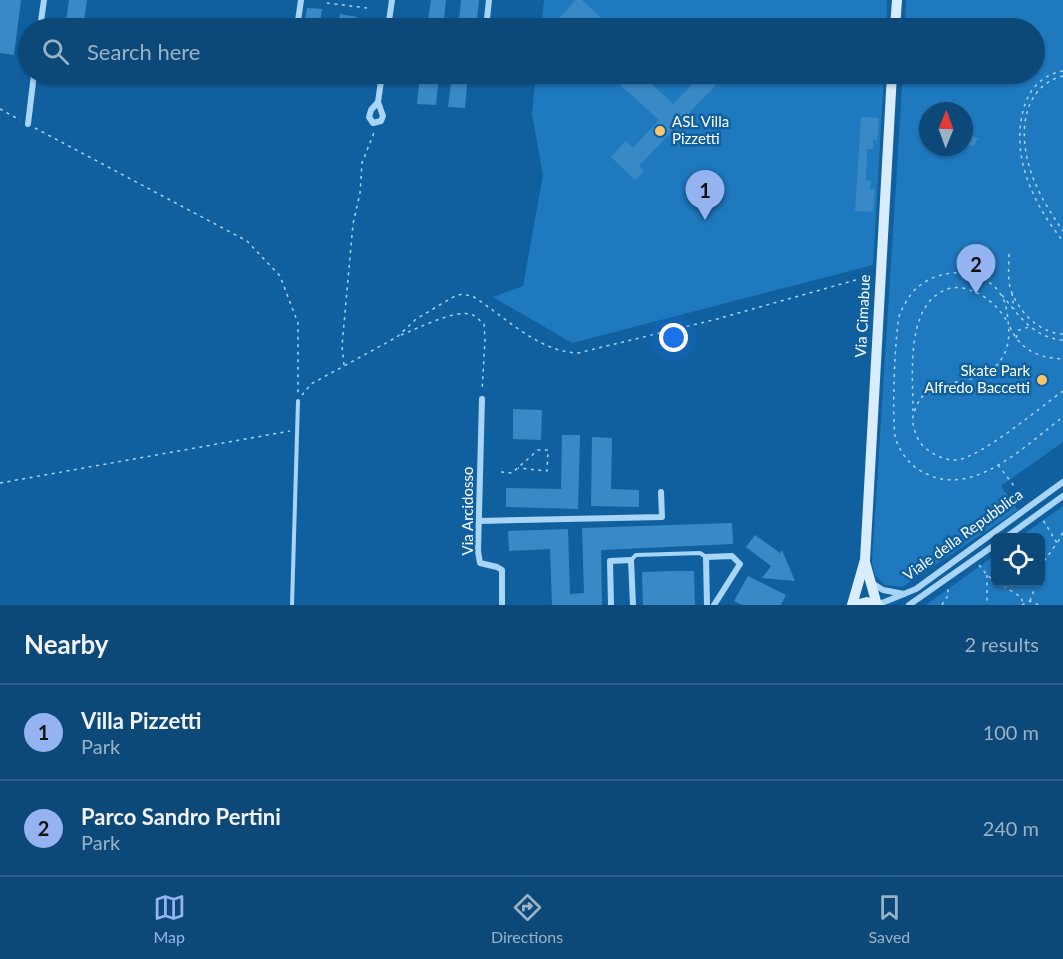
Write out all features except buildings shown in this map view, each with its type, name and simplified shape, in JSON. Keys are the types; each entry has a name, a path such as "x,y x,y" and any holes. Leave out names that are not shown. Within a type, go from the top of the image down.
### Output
{"main road":[{"path":"896,18 897,0"},
{"name":"Via Cimabue","path":"853,605 865,560 891,84"},
{"name":"Via Cimabue","path":"865,560 877,605"},
{"name":"Viale della Repubblica","path":"853,605 867,602 877,605"}],"street":[{"path":"41,18 44,0"},
{"path":"298,18 301,0"},
{"path":"389,18 392,0"},
{"path":"487,18 489,0"},
{"path":"28,124 33,84"},
{"path":"378,102 371,110 369,117 370,121 377,123 383,116 378,102 381,84"},
{"name":"Via Arcidosso","path":"482,399 478,551 480,563 502,570 502,605"},
{"name":"Viale della Repubblica","path":"877,605 916,589 1063,482"},
{"path":"479,521 662,517 661,492"},
{"name":"Viale della Repubblica","path":"1011,533 1063,496"},
{"name":"Viale della Repubblica","path":"913,603 991,548"},
{"path":"707,605 706,557 732,556 740,564 714,605"},
{"path":"611,605 610,561 631,560 633,605"},
{"path":"871,582 883,590 905,594"}],"lane":[{"path":"292,605 298,400"},
{"path":"631,560 636,555 700,553 706,557"}],"path":[{"path":"327,3 367,8"},
{"path":"1045,78 1063,71"},
{"path":"1063,76 1044,86 1034,96 1027,110 1024,141 1030,172 1050,212 1063,231"},
{"path":"1036,84 1031,88 1025,101 1019,135 1020,154 1042,212 1063,241"},
{"path":"0,109 247,241 280,276 298,323 298,400"},
{"path":"344,366 342,346 353,224 360,193 362,163 377,123"},
{"path":"1009,254 1008,271 1014,309"},
{"path":"1063,340 1056,340 1029,327 989,281 961,272 932,277 916,287 900,314 893,422 896,439 911,465 936,479 954,482 970,478 998,465 1063,417"},
{"path":"397,337 416,319 455,296 463,294 474,297 531,336 558,350 578,353 717,319 881,273"},
{"path":"1063,359 1044,357 1023,347 998,308 984,296 960,287 945,289 932,297 918,320 915,335 912,422 916,437 925,449 939,457 955,460 974,455 1063,391"},
{"path":"913,415 916,405 930,391 952,382 983,376 1000,361 1009,343 1009,324 1006,304 1000,292"},
{"path":"1012,292 1035,324 1063,334"},
{"path":"298,400 310,384 397,337 444,318 461,314 473,315 483,324 485,340 482,399"},
{"path":"1016,339 1019,330 1029,327"},
{"path":"0,483 297,430"},
{"path":"501,472 512,473 538,450 548,450 547,471 518,468"},
{"path":"998,465 1014,486"},
{"path":"1042,519 1057,543"},
{"path":"1045,561 1063,532"},
{"path":"979,564 991,579"},
{"path":"987,576 987,605"},
{"path":"1004,587 1021,597 1023,604 1030,601 1040,605"},
{"path":"1030,601 1035,587"},
{"path":"942,605 949,594 947,588"}],"shaded area":[{"path":"544,0 887,0 887,18 542,18"},
{"path":"906,0 1063,0 1063,442 1001,486 1018,510 902,587 885,585 875,575 872,562 902,84 1045,84 1045,18 905,18"},
{"path":"535,84 883,84 873,265 572,343 493,297 523,286 543,175 532,114"},
{"path":"1063,506 1063,605 926,605 991,558 991,587 1045,587 1045,533 1026,533"}],"place":[{"name":"ASL Villa Pizzetti","path":"660,131"},
{"name":"Villa Pizzetti","path":"705,220"},
{"name":"Parco Sandro Pertini","path":"976,294"},
{"name":"Skate Park Alfredo Baccetti","path":"1042,380"}]}
